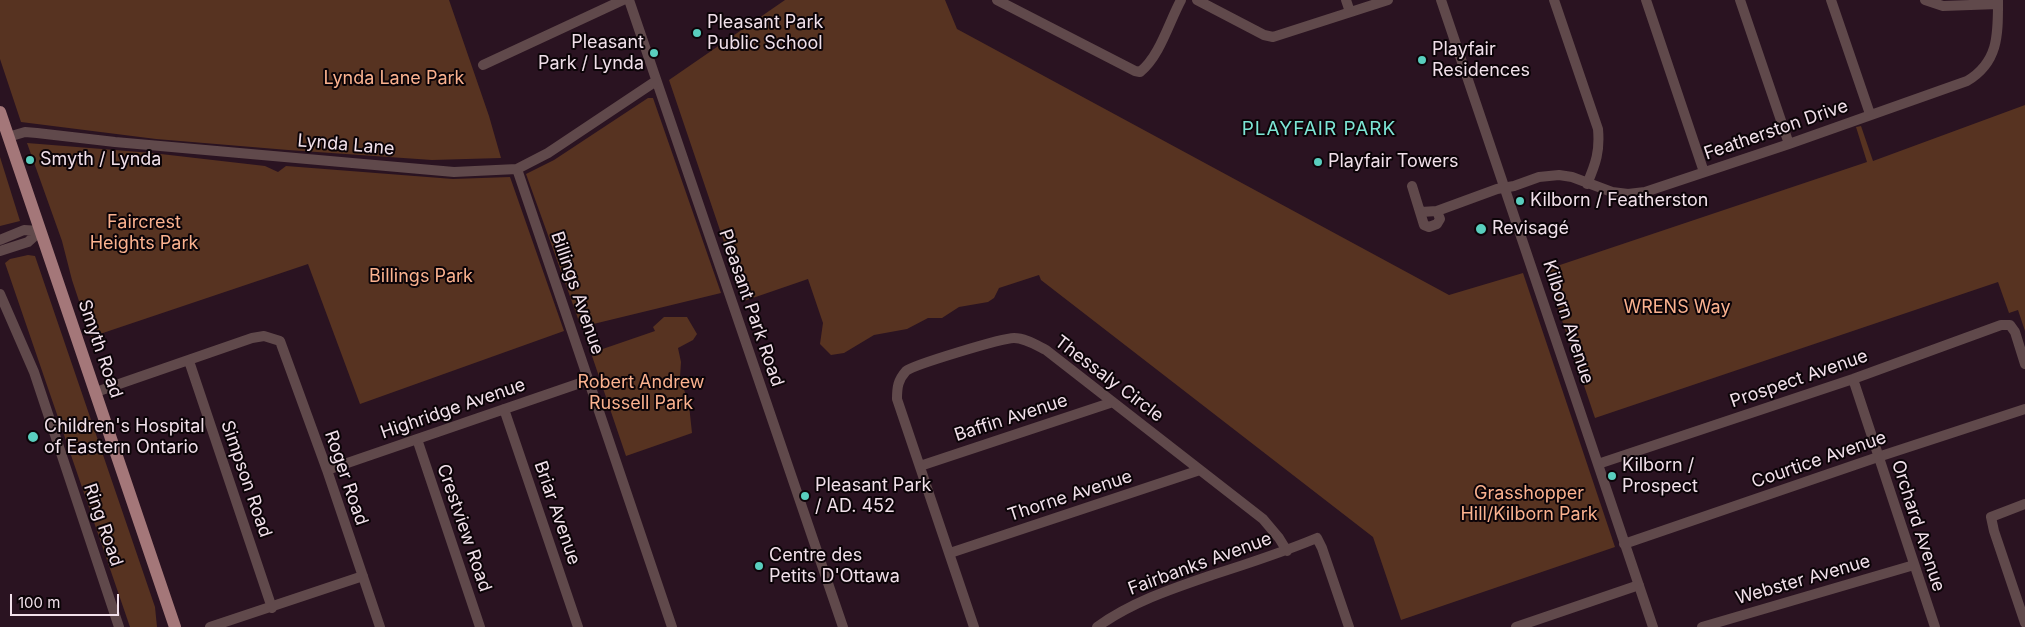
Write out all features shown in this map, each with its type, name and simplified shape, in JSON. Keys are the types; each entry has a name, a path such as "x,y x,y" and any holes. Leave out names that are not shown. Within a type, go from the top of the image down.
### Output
{"main road":[{"name":"Smyth Road","path":"0,112 175,627"}],"street":[{"path":"483,65 623,0"},
{"name":"Pleasant Park Road","path":"629,0 843,627"},
{"path":"997,0 1135,72 1140,72 1145,68 1164,37 1182,0"},
{"path":"1197,0 1264,35 1272,37 1388,0"},
{"path":"1346,0 1350,12"},
{"name":"Kilborn Avenue","path":"1441,0 1653,627"},
{"path":"1554,0 1598,129 1600,146 1587,184"},
{"path":"1646,0 1704,172"},
{"path":"1740,0 1789,144"},
{"path":"1831,0 1870,114"},
{"path":"1925,0 1943,6 1998,2"},
{"name":"Featherston Drive","path":"1437,210 1539,177 1559,174 1612,192 1628,194 1645,192 1789,144 1967,81 1978,74 1989,62 1996,46 1998,2"},
{"name":"Lynda Lane","path":"8,137 25,132 115,142 454,172 517,169 548,153 656,81"},
{"name":"Billings Avenue","path":"517,169 672,627"},
{"path":"1412,186 1424,225 1434,226 1439,222 1437,210 1421,212"},
{"path":"3,237 24,230 40,231"},
{"path":"0,251 28,242 40,231"},
{"name":"Ring Road","path":"0,294 34,372 120,627"},
{"name":"Prospect Avenue","path":"1598,464 1852,379 2001,325 2010,325 2015,332 2025,364"},
{"name":"Roger Road","path":"189,361 252,338 264,336 280,341 327,470 380,627"},
{"name":"Thessaly Circle","path":"974,627 897,399 897,383 908,369 996,341 1014,338 1031,342 1046,350 1263,519 1287,551"},
{"path":"96,392 189,361"},
{"name":"Simpson Road","path":"189,361 272,608"},
{"name":"Orchard Avenue","path":"1852,379 1935,627"},
{"name":"Highridge Avenue","path":"327,470 589,380"},
{"name":"Baffin Avenue","path":"920,466 1113,402"},
{"name":"Briar Avenue","path":"504,409 578,627"},
{"name":"Courtice Avenue","path":"1624,544 1878,457 2025,410"},
{"name":"Crestview Road","path":"417,439 480,627"},
{"name":"Thorne Avenue","path":"950,553 1200,470"},
{"path":"2025,504 1991,517 1994,532 2025,623"},
{"name":"Fairbanks Avenue","path":"1097,627 1117,612 1141,600 1287,551 1317,538 1349,627"},
{"name":"Webster Avenue","path":"1702,627 1914,565"},
{"path":"210,627 272,608 363,576"},
{"path":"1516,627 1639,585"}],"green space":[{"name":"Lynda Lane Park","path":"0,0 449,0 489,116 501,158 432,160 288,150 156,139 21,122 0,59"},
{"name":"Grasshopper Hill/Kilborn Park","path":"785,0 945,0 957,29 1449,295 1523,273 1615,547 1401,620 1373,537 1041,280 1039,275 999,288 994,298 988,302 959,307 942,318 928,318 907,329 874,335 844,353 831,355 820,344 823,323 808,279 744,301 669,80"},
{"path":"648,98 653,98 721,293 581,327 526,174 554,160"},
{"name":"WRENS Way","path":"2025,105 2025,331 2018,310 2009,313 1998,282 1595,418 1545,270 1867,162 1856,127 1861,126 1873,161"},
{"path":"27,143 152,153 265,166 278,172 286,166 453,179 510,177 564,331 360,404 308,264 91,337 72,280 62,241"},
{"path":"0,157 20,221 0,226"},
{"path":"28,255 35,256 155,607 157,627 130,627 5,263 10,259"},
{"name":"Robert Andrew Russell Park","path":"664,317 687,317 697,334 693,340 678,348 681,362 680,377 689,405 692,433 626,456 591,353 655,331 653,327"}],"place":[{"name":"Pleasant Park Public School","path":"697,33"},
{"name":"Pleasant Park / Lynda","path":"654,53"},
{"name":"Playfair Residences","path":"1422,60"},
{"name":"Smyth / Lynda","path":"30,160"},
{"name":"Playfair Towers","path":"1318,162"},
{"name":"Kilborn / Featherston","path":"1520,201"},
{"name":"Revisagé","path":"1481,229"},
{"name":"Children's Hospital of Eastern Ontario","path":"33,437"},
{"name":"Kilborn / Prospect","path":"1612,476"},
{"name":"Pleasant Park / AD. 452","path":"805,496"},
{"name":"Centre des Petits D'Ottawa","path":"759,566"}],"district":[{"name":"PLAYFAIR PARK","path":"1319,129"}],"park label":[{"name":"Faircrest Heights Park","path":"144,233"},
{"name":"Billings Park","path":"421,277"}]}
